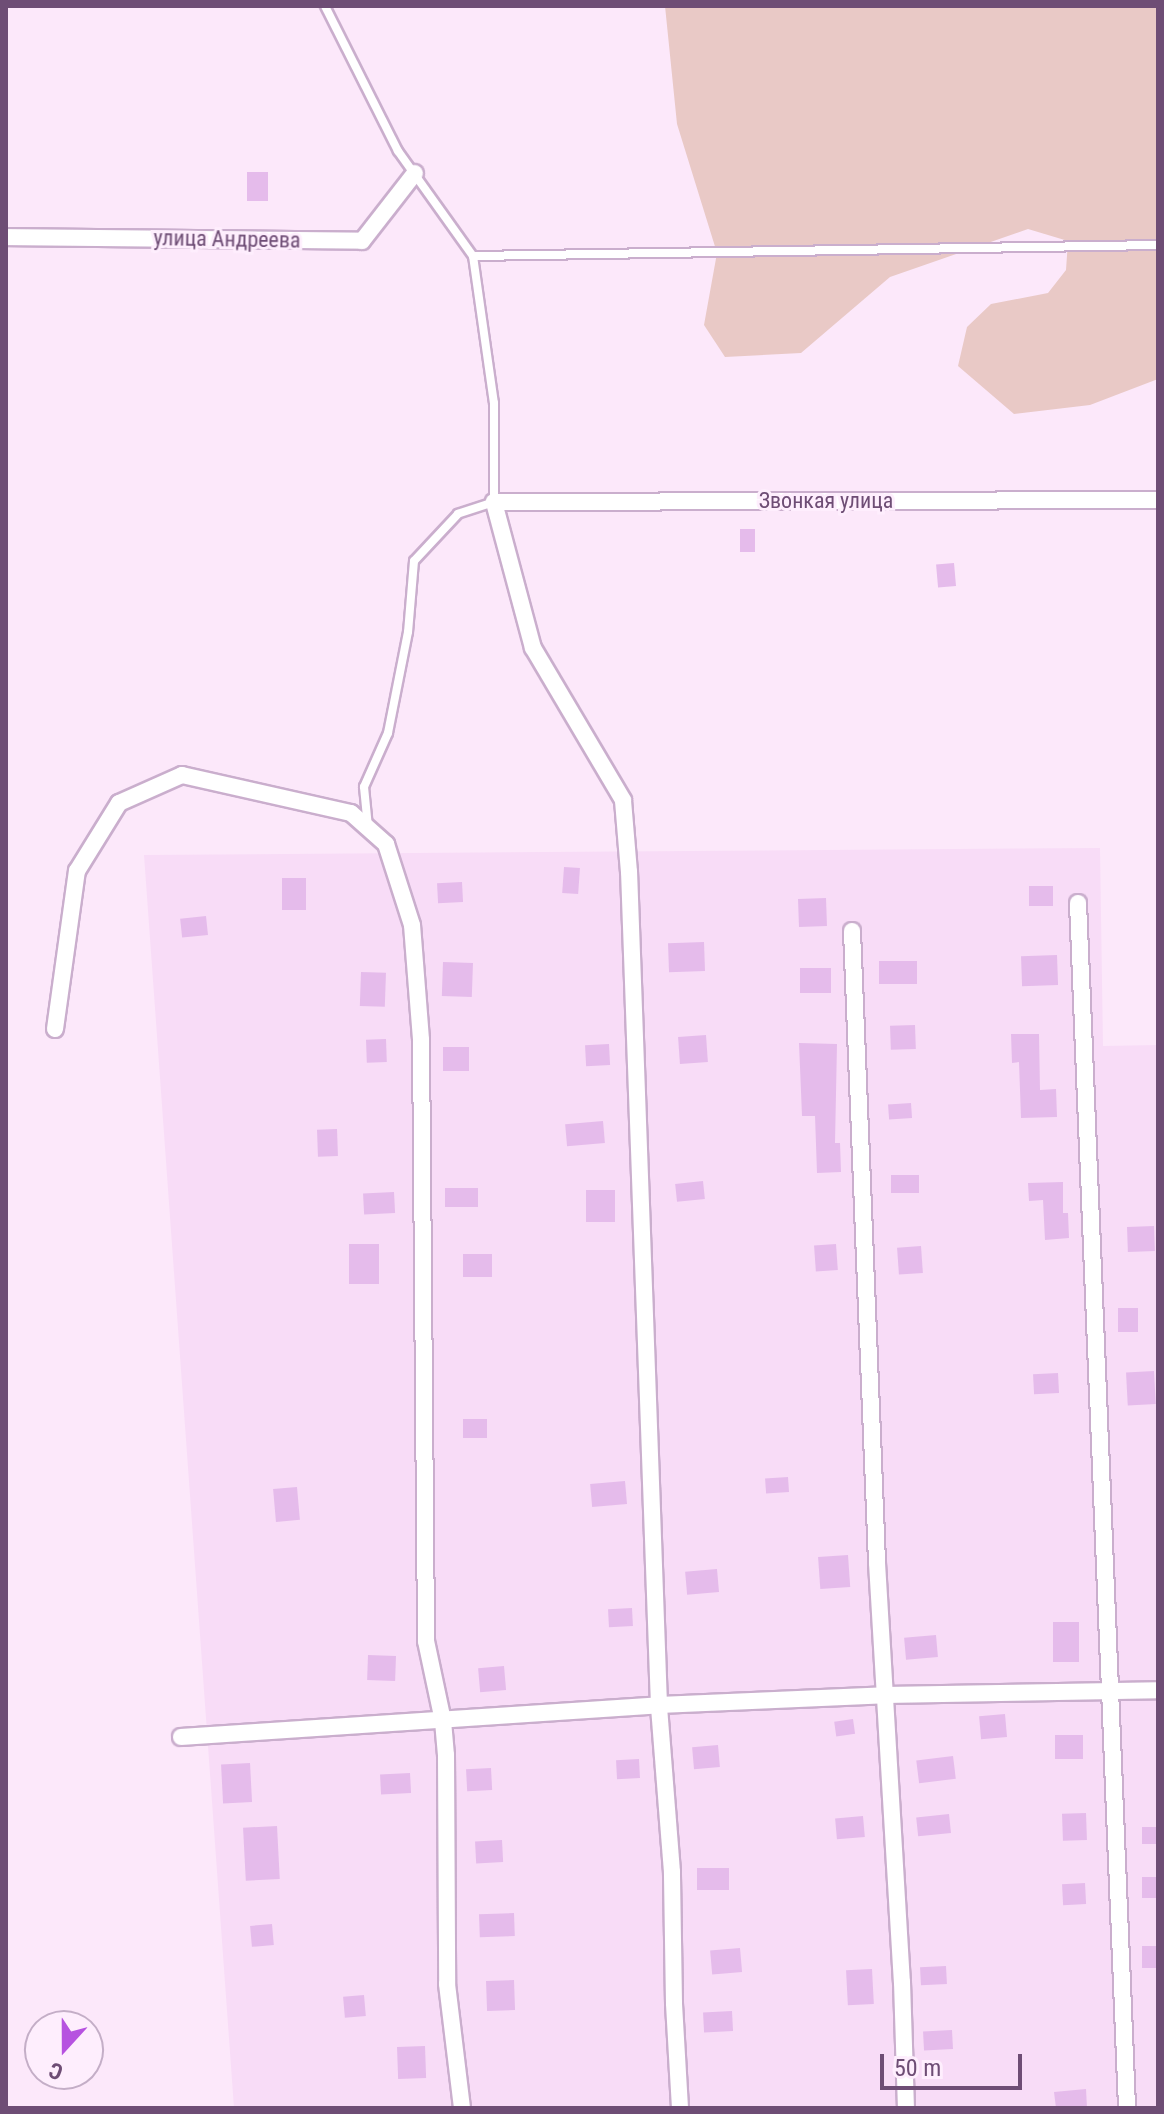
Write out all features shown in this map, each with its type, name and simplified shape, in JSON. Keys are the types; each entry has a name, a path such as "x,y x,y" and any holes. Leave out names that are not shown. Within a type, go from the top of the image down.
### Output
{"street":[{"name":"улица Андреева","path":"6,237 362,241 415,173"},
{"name":"Звонкая улица","path":"494,502 1158,500"},
{"path":"494,502 533,648 623,800 629,872 659,1705 671,1856 680,2108"},
{"path":"55,1029 77,871 119,803 182,775 351,813 386,844 412,925 421,1040 426,1641 443,1721 448,1794 447,1984 462,2108"},
{"path":"1078,903 1127,2108"},
{"path":"852,931 860,1187 906,2108"},
{"path":"181,1737 659,1705 885,1695 1158,1690"}],"lane":[{"path":"325,6 398,151 473,256 494,403 494,502 458,514 414,561 408,632 388,733 364,787 368,828"},
{"path":"473,256 1158,245"}],"shaded area":[{"path":"665,6 1158,6 1158,379 1090,405 1014,414 958,366 967,327 991,304 1048,293 1066,270 1068,241 1028,229 890,277 801,353 725,357 704,325 717,253 677,124"},
{"path":"1100,848 1103,1046 1158,1045 1158,2108 234,2108 144,855"}],"building":[{"path":"247,172 268,172 268,201 247,201"},
{"path":"740,529 755,529 755,552 740,552"},
{"path":"954,563 956,586 938,587 936,565"},
{"path":"564,867 580,868 578,894 562,893"},
{"path":"282,878 306,878 306,910 282,910"},
{"path":"462,882 463,902 438,903 437,883"},
{"path":"1029,886 1053,886 1053,906 1029,906"},
{"path":"826,898 827,926 799,927 798,899"},
{"path":"206,916 208,935 182,938 180,919"},
{"path":"704,942 705,971 669,972 668,943"},
{"path":"1057,955 1058,985 1022,986 1021,956"},
{"path":"879,961 917,961 917,984 879,984"},
{"path":"443,962 473,963 472,997 442,996"},
{"path":"800,968 831,968 831,993 800,993"},
{"path":"361,972 386,973 385,1007 360,1006"},
{"path":"915,1025 916,1049 891,1050 890,1026"},
{"path":"1011,1034 1039,1034 1040,1090 1056,1089 1057,1117 1021,1118 1019,1062 1012,1063"},
{"path":"706,1035 708,1062 680,1064 678,1037"},
{"path":"386,1039 387,1062 367,1063 366,1040"},
{"path":"799,1043 837,1044 835,1143 840,1143 841,1172 817,1173 815,1116 802,1116"},
{"path":"609,1044 610,1065 586,1066 585,1045"},
{"path":"443,1047 469,1047 469,1071 443,1071"},
{"path":"911,1103 912,1118 889,1120 888,1105"},
{"path":"603,1121 605,1143 567,1146 565,1124"},
{"path":"337,1129 338,1156 318,1157 317,1130"},
{"path":"891,1175 919,1175 919,1193 891,1193"},
{"path":"703,1181 705,1199 677,1202 675,1184"},
{"path":"1063,1182 1063,1213 1068,1213 1069,1238 1045,1240 1043,1200 1029,1201 1028,1183"},
{"path":"445,1188 478,1188 478,1207 445,1207"},
{"path":"586,1190 615,1190 615,1222 586,1222"},
{"path":"394,1192 395,1213 364,1215 363,1194"},
{"path":"1154,1226 1155,1251 1128,1252 1127,1227"},
{"path":"349,1244 379,1244 379,1284 349,1284"},
{"path":"836,1244 838,1270 816,1271 814,1246"},
{"path":"921,1246 923,1273 899,1275 897,1248"},
{"path":"463,1254 492,1254 492,1277 463,1277"},
{"path":"1118,1308 1138,1308 1138,1332 1118,1332"},
{"path":"1154,1371 1156,1404 1128,1405 1126,1372"},
{"path":"1058,1373 1059,1393 1034,1394 1033,1374"},
{"path":"463,1419 487,1419 487,1438 463,1438"},
{"path":"788,1477 789,1492 766,1494 765,1479"},
{"path":"625,1481 627,1504 592,1507 590,1484"},
{"path":"297,1487 300,1520 276,1522 273,1489"},
{"path":"848,1555 850,1587 820,1589 818,1557"},
{"path":"717,1569 719,1592 687,1595 685,1572"},
{"path":"632,1608 633,1626 609,1627 608,1609"},
{"path":"1053,1622 1079,1622 1079,1662 1053,1662"},
{"path":"936,1635 938,1657 906,1660 904,1638"},
{"path":"368,1655 396,1656 395,1681 367,1680"},
{"path":"504,1666 506,1690 480,1692 478,1668"},
{"path":"1005,1714 1007,1737 981,1739 979,1716"},
{"path":"853,1719 855,1734 836,1736 834,1722"},
{"path":"1055,1735 1083,1735 1083,1759 1055,1759"},
{"path":"718,1745 720,1767 694,1769 692,1747"},
{"path":"953,1756 956,1779 919,1783 916,1761"},
{"path":"639,1759 640,1778 617,1779 616,1760"},
{"path":"250,1763 252,1802 223,1803 221,1765"},
{"path":"491,1768 492,1790 467,1791 466,1769"},
{"path":"410,1773 411,1793 381,1795 380,1775"},
{"path":"1086,1813 1087,1840 1063,1841 1062,1814"},
{"path":"949,1814 951,1833 918,1836 916,1817"},
{"path":"863,1816 865,1837 837,1839 835,1818"},
{"path":"277,1826 280,1879 246,1881 243,1828"},
{"path":"1142,1827 1158,1827 1158,1844 1142,1844"},
{"path":"502,1840 503,1862 476,1863 475,1841"},
{"path":"697,1868 729,1868 729,1890 697,1890"},
{"path":"1142,1877 1158,1877 1158,1898 1142,1898"},
{"path":"1085,1883 1086,1904 1063,1905 1062,1884"},
{"path":"514,1913 515,1936 480,1937 479,1914"},
{"path":"272,1924 274,1945 252,1947 250,1926"},
{"path":"1142,1946 1158,1946 1158,1968 1142,1968"},
{"path":"740,1948 742,1972 712,1975 710,1951"},
{"path":"946,1966 947,1984 921,1985 920,1967"},
{"path":"872,1969 874,2004 848,2005 846,1970"},
{"path":"514,1980 515,2010 487,2011 486,1981"},
{"path":"364,1995 366,2016 345,2018 343,1997"},
{"path":"732,2011 733,2031 704,2032 703,2013"},
{"path":"952,2030 953,2049 924,2050 923,2032"},
{"path":"425,2046 426,2078 398,2079 397,2047"},
{"path":"1086,2089 1087,2108 1056,2108 1054,2092"}]}
